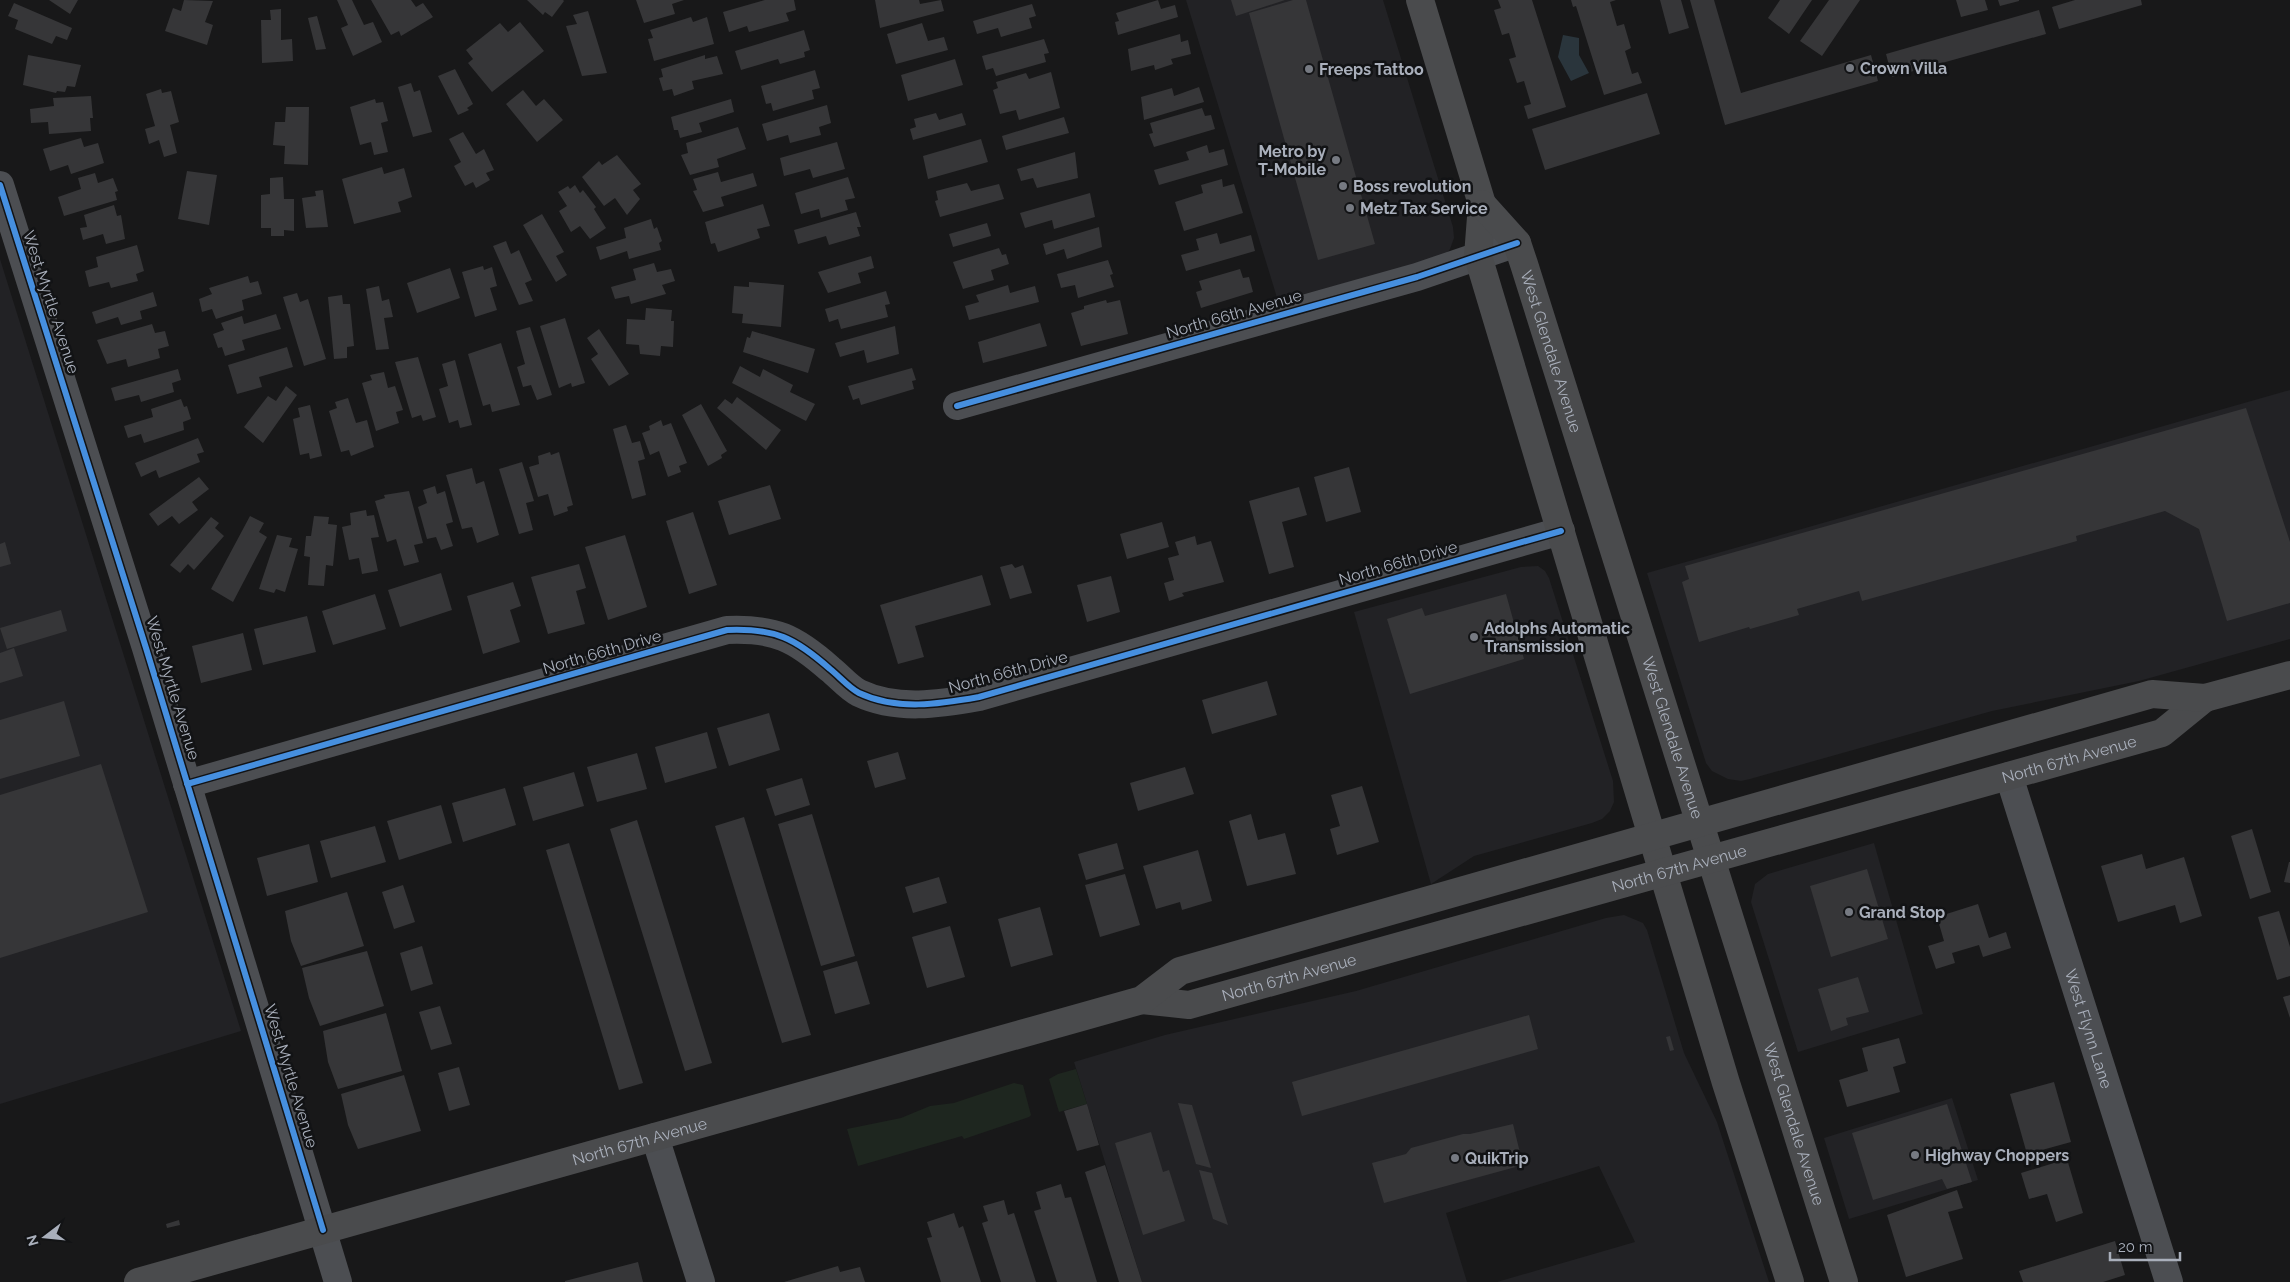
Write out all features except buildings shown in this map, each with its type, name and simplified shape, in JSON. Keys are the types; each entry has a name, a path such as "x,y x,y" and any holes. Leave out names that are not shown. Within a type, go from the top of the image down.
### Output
{"main road":[{"name":"West Glendale Avenue","path":"1420,0 1482,204 1478,256 1652,836 1790,1282"},
{"name":"West Glendale Avenue","path":"1482,204 1517,243 1844,1282"},
{"name":"North 67th Avenue","path":"138,1282 1142,1000 1180,971 2152,694 2206,698 2290,675"},
{"name":"North 67th Avenue","path":"1142,1000 1189,1005 1711,861 2162,733 2206,698"}],"street":[{"name":"West Myrtle Avenue","path":"0,185 188,784 338,1282"},
{"name":"North 66th Avenue","path":"957,406 1417,277 1517,243"},
{"name":"North 66th Drive","path":"188,784 727,630 766,631 789,639 807,649 858,692 892,703 933,705 979,697 1561,531"},
{"name":"West Flynn Lane","path":"2009,776 2169,1282"},
{"path":"655,1137 701,1282"}],"shaded area":[{"path":"1186,0 1383,0 1453,227 1454,238 1450,249 1444,257 1278,301"},
{"path":"1563,35 1579,38 1579,55 1589,73 1571,81 1558,57"},
{"path":"0,259 241,1031 0,1104"},
{"path":"2290,390 2290,639 2139,681 1992,711 1741,781 1728,779 1712,771 1706,763 1647,573"},
{"path":"1538,566 1545,571 1549,578 1613,781 1614,802 1610,811 1602,819 1474,856 1431,884 1354,612 1521,567"},
{"path":"1874,843 1923,1014 1798,1052 1751,902 1755,884 1768,874"},
{"path":"1624,915 1643,923 1647,930 1684,1053 1717,1122 1769,1282 1497,1282 1635,1242 1599,1166 1446,1213 1467,1282 1142,1282 1074,1062 1165,1035 1356,991 1606,918"},
{"path":"1076,1069 1087,1104 1059,1112 1049,1079 1058,1074"},
{"path":"1014,1083 1023,1085 1031,1115 1029,1117 964,1139 962,1136 858,1166 847,1129 901,1118 930,1106 954,1103"},
{"path":"1952,1098 1978,1180 1849,1219 1824,1138"}],"cycle path":[{"path":"0,185 146,648 323,1230"},
{"path":"957,406 1417,277 1517,243"},
{"path":"187,784 727,630 758,631 783,637 817,658 855,691 873,699 903,704 934,704 979,697 1561,531"}],"place":[{"name":"Crown Villa","path":"1850,68"},
{"name":"Freeps Tattoo","path":"1309,69"},
{"name":"Metro by T-Mobile","path":"1336,160"},
{"name":"Boss revolution","path":"1343,186"},
{"name":"Metz Tax Service","path":"1350,208"},
{"name":"Adolphs Automatic Transmission","path":"1474,637"},
{"name":"Grand Stop","path":"1849,912"},
{"name":"Highway Choppers","path":"1915,1155"},
{"name":"QuikTrip","path":"1455,1158"}]}
